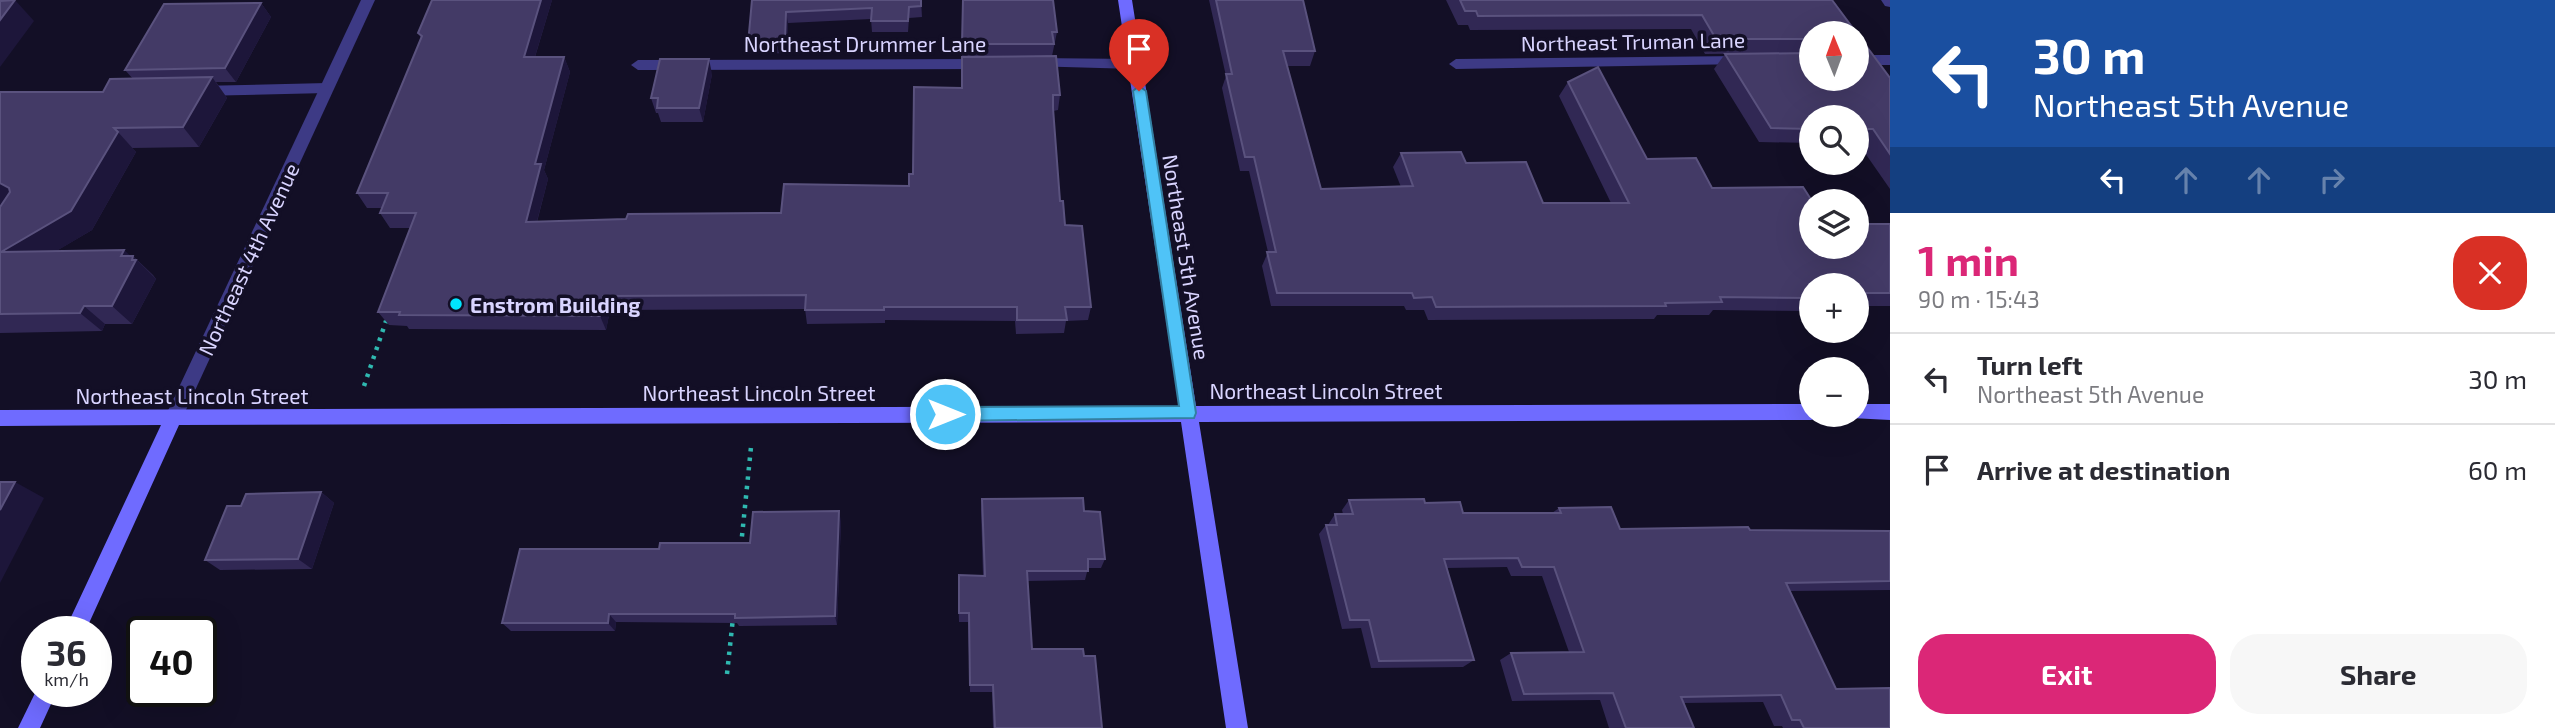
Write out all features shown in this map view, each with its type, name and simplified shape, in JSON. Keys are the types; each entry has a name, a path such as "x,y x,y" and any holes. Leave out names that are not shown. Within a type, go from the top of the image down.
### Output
{"street":[{"name":"Northeast 4th Avenue","path":"81,616 368,0"},
{"name":"Northeast 5th Avenue","path":"1125,0 1237,728"},
{"path":"1869,60 1890,60"},
{"name":"Northeast Truman Lane","path":"1455,64 1756,61"},
{"name":"Northeast Drummer Lane","path":"638,65 997,64"},
{"path":"1025,64 1135,64"},
{"path":"182,91 327,88"},
{"name":"Northeast Lincoln Street","path":"0,418 1799,412"},
{"path":"1869,412 1890,412"},
{"path":"29,728 39,707"}],"path":[{"path":"353,417 388,316"},
{"path":"740,551 755,415"},
{"path":"727,674 734,606"}],"building":[{"path":"15,0 0,20 0,1"},
{"path":"432,0 541,0 524,57 564,57 535,164 541,164 526,222 626,219 628,214 781,213 784,184 909,186 909,174 913,174 914,87 962,88 962,57 1056,56 1060,95 1053,95 1053,108 1060,201 1063,201 1065,225 1082,226 1091,307 1065,307 1067,320 1017,320 1017,307 805,310 806,295 603,296 600,316 399,315 400,312 378,312 416,213 380,213 388,193 357,193 422,36 418,33"},
{"path":"752,0 921,0 921,6 909,7 908,21 871,21 872,8 786,12 785,42 748,44"},
{"path":"963,0 1053,0 1057,32 1052,32 1054,44 962,44"},
{"path":"1216,0 1303,0 1315,51 1283,51 1321,189 1413,186 1401,153 1461,152 1466,163 1526,162 1543,203 1629,203 1568,82 1598,67 1647,159 1696,158 1712,188 1803,187 1804,189 1799,189 1799,259 1869,259 1869,224 1890,224 1890,293 1869,293 1869,273 1799,273 1799,298 1720,297 1722,302 1665,303 1666,306 1436,307 1432,297 1414,298 1412,293 1277,293 1267,252 1276,252 1254,157 1245,157 1226,74 1232,74"},
{"path":"1460,0 1832,0 1848,21 1799,21 1799,39 1716,39 1702,15 1478,16 1476,11 1465,11"},
{"path":"261,3 225,68 125,70 164,4"},
{"path":"1869,50 1890,78 1890,154 1873,129 1869,129 1869,105 1799,105 1799,129 1771,128 1725,54 1799,53 1799,91 1869,91"},
{"path":"660,59 709,59 699,108 657,108 658,98 651,98"},
{"path":"212,77 183,127 114,128 118,132 71,211 1,252 124,250 121,256 133,256 132,260 136,260 112,306 84,306 80,313 0,314 0,207 10,192 9,188 0,183 0,92 103,92 110,79"},
{"path":"0,482 15,482 0,510"},
{"path":"321,492 298,559 205,560 227,506 241,506 246,494"},
{"path":"1083,498 1084,511 1100,512 1105,559 1088,559 1088,571 1027,571 1032,649 1083,649 1084,656 1095,656 1102,728 995,728 993,685 970,685 969,613 959,613 959,575 985,576 982,499"},
{"path":"1424,499 1425,503 1460,502 1463,513 1561,513 1559,508 1611,507 1620,529 1748,527 1750,530 1890,531 1890,581 1786,583 1836,689 1890,688 1890,728 1804,728 1800,720 1792,720 1781,695 1681,697 1694,728 1626,728 1613,693 1524,694 1511,653 1584,652 1554,567 1522,567 1518,558 1444,559 1474,660 1379,661 1369,620 1350,620 1326,525 1337,525 1335,514 1353,514 1349,500"},
{"path":"839,511 835,616 735,618 735,614 609,614 608,623 502,623 520,549 659,549 660,543 750,543 753,512"}],"place":[{"name":"Enstrom Building","path":"456,304"}],"route":[{"path":"945,414 1188,413 1139,91"}]}
